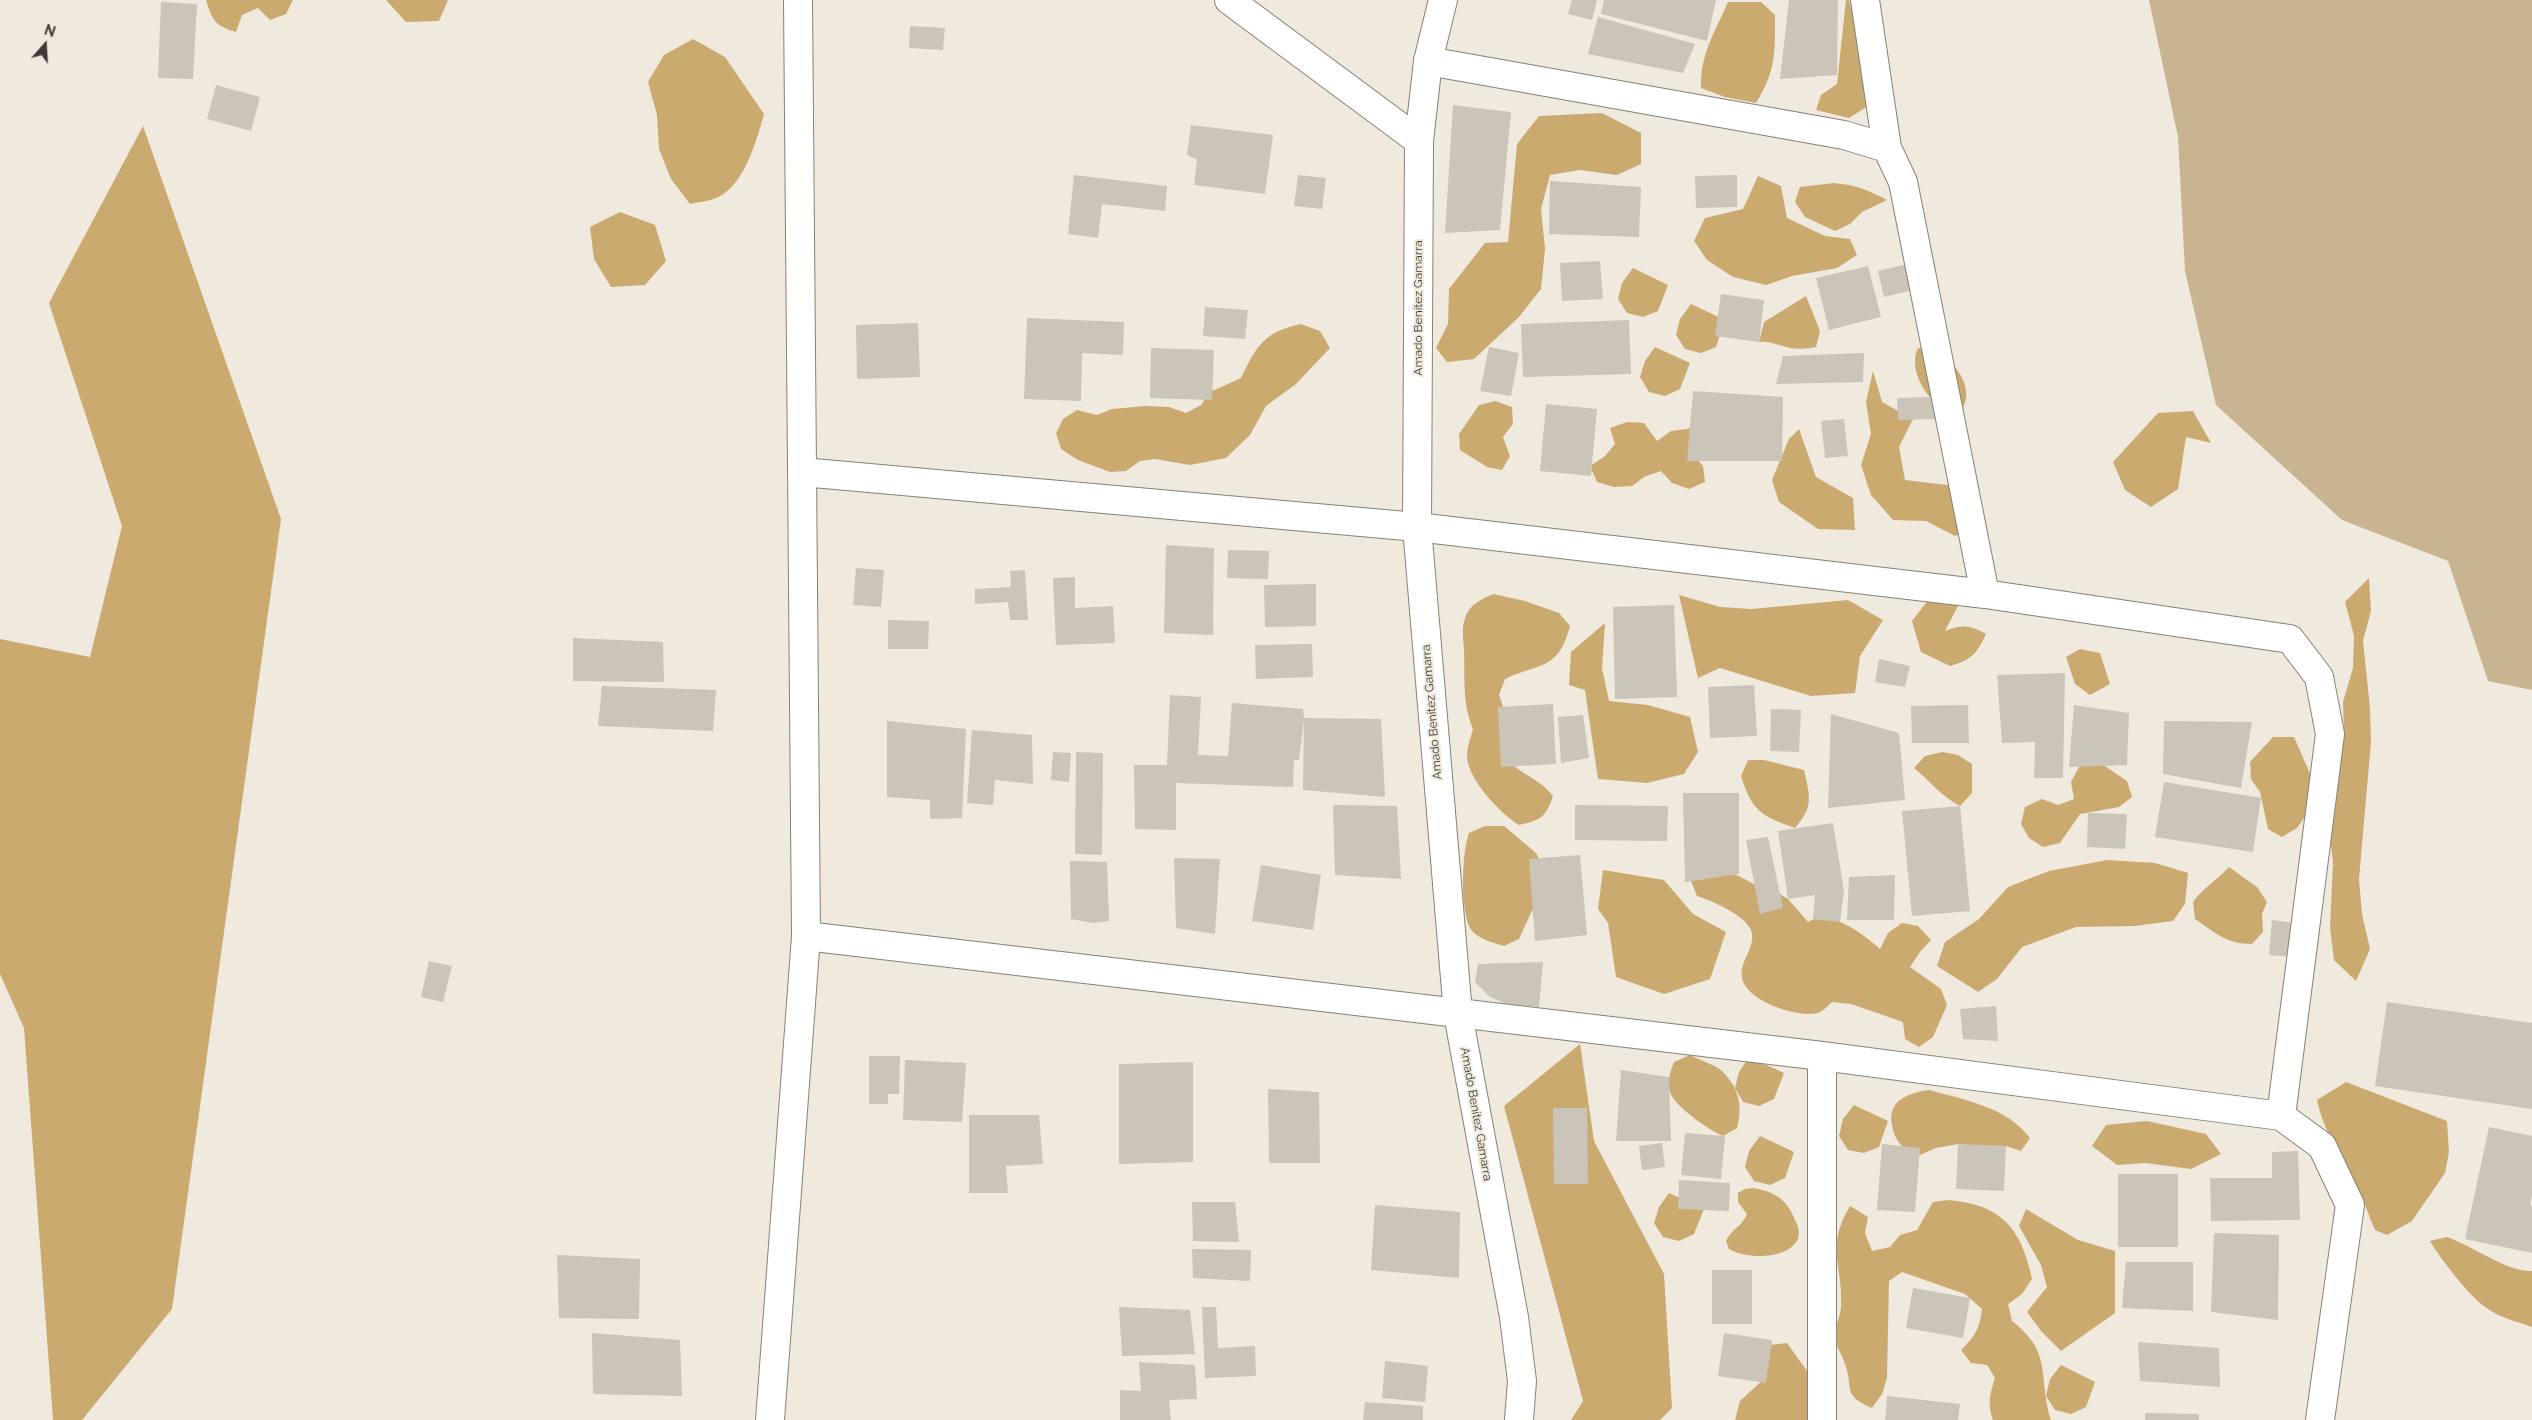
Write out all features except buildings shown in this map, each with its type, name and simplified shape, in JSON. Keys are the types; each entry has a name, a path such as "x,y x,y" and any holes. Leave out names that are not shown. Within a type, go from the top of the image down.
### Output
{"street":[{"path":"770,1420 806,936 798,0"},
{"path":"1229,0 1419,142"},
{"name":"Amado Benítez Gamarra","path":"1443,0 1428,61 1419,142 1417,527 1458,1014 1514,1317 1522,1381 1520,1420"},
{"path":"1865,0 1887,148 1903,182 1985,594"},
{"path":"1428,61 1844,135 1887,148"},
{"path":"802,472 1417,527 1985,594 2290,639 2319,678 2330,734 2281,1116"},
{"path":"806,936 1822,1056 2281,1116 2322,1146 2350,1205 2320,1420"},
{"path":"1822,1056 1822,1420"}],"shaded area":[{"path":"206,0 293,0 286,14 270,20 258,8 242,15 236,32 219,25 215,21"},
{"path":"386,0 448,0 439,21 406,22"},
{"path":"1846,0 1849,0 1858,37 1868,106 1849,118 1816,110 1821,95 1837,84"},
{"path":"2149,0 2532,0 2532,690 2488,681 2448,561 2342,520 2216,405 2185,271 2178,137"},
{"path":"1728,2 1761,2 1775,15 1775,40 1771,71 1763,92 1756,103 1725,97 1701,88 1701,76 1706,54 1713,33"},
{"path":"693,39 725,57 764,114 749,160 729,190 717,198 690,204 671,179 659,149 657,115 648,82 664,55"},
{"path":"1602,113 1641,133 1641,164 1617,175 1580,170 1550,175 1541,209 1545,249 1541,289 1519,317 1474,359 1447,362 1436,348 1448,324 1449,289 1485,243 1508,242 1517,144 1539,116"},
{"path":"143,126 281,519 172,1309 82,1420 53,1420 24,1028 0,974 0,639 90,657 122,526 49,303"},
{"path":"1758,176 1781,186 1787,218 1825,236 1850,239 1857,255 1837,268 1792,276 1766,285 1733,277 1707,260 1694,241 1705,218 1743,209"},
{"path":"1834,183 1862,188 1887,200 1862,212 1850,224 1835,231 1805,217 1795,202 1800,187"},
{"path":"620,212 655,225 666,261 645,285 611,287 594,259 590,227"},
{"path":"1633,268 1668,285 1658,311 1643,317 1627,313 1618,299 1622,283"},
{"path":"1806,296 1820,331 1816,347 1795,349 1768,342 1759,342 1764,322"},
{"path":"1691,304 1725,320 1716,347 1701,353 1685,349 1676,335 1680,319"},
{"path":"1301,324 1320,331 1330,348 1296,384 1266,406 1250,435 1226,458 1190,465 1155,459 1140,461 1126,471 1110,472 1078,460 1061,449 1056,433 1063,419 1077,410 1097,415 1112,409 1146,406 1169,407 1186,413 1201,405 1210,392 1241,378 1257,349 1270,336 1288,327"},
{"path":"1655,347 1690,363 1680,389 1665,396 1649,392 1640,377 1645,361"},
{"path":"1918,348 1940,355 1958,371 1964,382 1966,393 1965,404 1958,415 1937,403 1923,387 1915,367"},
{"path":"1873,371 1882,402 1913,419 1899,447 1905,480 1972,488 1985,525 1955,536 1926,521 1893,520 1871,495 1861,465 1871,434 1866,402"},
{"path":"1495,401 1512,407 1513,424 1503,437 1510,456 1502,470 1487,467 1460,450 1459,434 1479,405"},
{"path":"2193,411 2211,443 2186,437 2178,489 2151,507 2125,490 2113,462 2158,413"},
{"path":"1627,422 1644,423 1657,441 1671,431 1687,429 1703,422 1693,454 1703,466 1705,482 1689,489 1672,483 1661,471 1644,477 1632,486 1614,487 1597,482 1590,466 1605,456 1615,444 1610,428"},
{"path":"1799,429 1816,477 1853,498 1855,530 1818,529 1779,502 1772,480 1789,439"},
{"path":"2369,578 2371,611 2363,641 2370,708 2371,742 2359,879 2362,914 2370,949 2356,981 2334,960 2330,928 2333,862 2329,831 2331,798 2340,767 2344,733 2343,702 2353,668 2354,636 2345,602"},
{"path":"1493,594 1525,601 1559,613 1570,626 1560,651 1554,658 1538,667 1505,679 1499,695 1505,712 1514,766 1539,783 1553,796 1548,809 1542,816 1519,825 1489,798 1476,780 1467,759 1468,746 1473,729 1467,709 1464,680 1463,624 1466,615 1474,605"},
{"path":"1679,595 1720,607 1752,609 1848,600 1883,620 1860,656 1855,693 1811,696 1720,668 1698,678"},
{"path":"1932,595 1960,602 1945,631 1966,626 1986,634 1980,647 1968,659 1950,666 1921,652 1912,621"},
{"path":"1605,623 1602,668 1609,701 1648,705 1690,717 1698,752 1684,774 1647,783 1598,779 1585,690 1569,685 1571,652"},
{"path":"2080,649 2100,653 2110,684 2090,695 2075,684 2066,657"},
{"path":"2273,737 2294,737 2314,783 2307,814 2297,828 2282,837 2268,829 2260,792 2251,779 2250,762"},
{"path":"1942,752 1958,755 1972,764 1972,793 1960,806 1941,793 1914,768 1925,756"},
{"path":"1748,760 1764,760 1804,770 1809,801 1805,813 1795,828 1766,816 1754,805 1741,776"},
{"path":"2096,760 2127,781 2132,797 2119,807 2080,814 2060,843 2043,847 2029,838 2021,824 2025,807 2042,799 2058,805 2074,799 2071,782 2079,767"},
{"path":"1485,826 1504,826 1536,853 1545,870 1540,893 1519,939 1504,946 1475,934 1468,922 1465,911 1463,868 1469,833"},
{"path":"2107,860 2155,863 2188,873 2185,904 2173,921 2134,926 2076,927 2022,947 1997,979 1978,992 1937,966 1945,942 1979,919 2008,887 2049,871"},
{"path":"2229,867 2257,887 2267,902 2262,914 2263,932 2252,944 2228,940 2195,919 2193,902 2201,892"},
{"path":"1723,868 1754,884 1772,889 1788,899 1808,922 1827,918 1837,921 1847,925 1880,949 1888,933 1902,923 1918,926 1931,940 1910,967 1941,989 1947,1005 1933,1037 1919,1047 1905,1039 1903,1022 1851,1004 1832,1002 1819,1012 1797,1013 1774,1006 1753,994 1742,978 1743,965 1752,942 1751,930 1748,924 1719,905 1697,896 1691,881"},
{"path":"1603,870 1664,880 1693,914 1726,932 1710,979 1664,994 1616,977 1608,923 1598,909"},
{"path":"1580,1044 1594,1141 1664,1274 1672,1408 1660,1420 1571,1420 1583,1401 1504,1106"},
{"path":"1690,1055 1722,1071 1736,1091 1740,1112 1737,1128 1723,1136 1709,1129 1685,1110 1673,1098 1670,1092 1670,1073 1674,1062"},
{"path":"1749,1057 1784,1073 1774,1099 1759,1106 1743,1102 1735,1088 1739,1072"},
{"path":"2346,1082 2447,1121 2449,1152 2445,1173 2412,1221 2387,1235 2375,1230 2359,1189 2324,1122 2317,1100"},
{"path":"1929,1090 1971,1101 1997,1112 2021,1127 2030,1138 2021,1151 2006,1146 1975,1147 1958,1144 1936,1148 1920,1155 1909,1150 1896,1139 1891,1116 1893,1109 1901,1099 1914,1093"},
{"path":"1854,1105 1888,1121 1879,1147 1864,1153 1848,1150 1839,1136 1843,1119"},
{"path":"2147,1121 2206,1134 2221,1154 2191,1169 2145,1163 2117,1165 2092,1146 2106,1125"},
{"path":"1760,1136 1794,1152 1785,1178 1770,1185 1754,1181 1745,1167 1749,1151"},
{"path":"1754,1188 1769,1192 1781,1199 1793,1214 1799,1233 1798,1238 1784,1252 1775,1255 1755,1256 1745,1255 1729,1249 1726,1241 1731,1233 1743,1222 1747,1214 1738,1202 1738,1193 1745,1189"},
{"path":"1669,1193 1704,1209 1694,1234 1679,1241 1663,1237 1654,1223 1659,1207"},
{"path":"1949,1200 1983,1207 1996,1214 2015,1233 2022,1246 2032,1279 2022,1294 2008,1304 2012,1321 2034,1344 2039,1355 2051,1420 1993,1420 1990,1399 1995,1378 1987,1365 1971,1363 1961,1350 1976,1331 1982,1309 1965,1294 1902,1272 1889,1281 1887,1378 1882,1394 1872,1408 1852,1395 1844,1361 1835,1339 1841,1306 1837,1256 1838,1233 1850,1206 1868,1217 1865,1233 1872,1251 1890,1247 1900,1235 1917,1230 1933,1202"},
{"path":"2026,1209 2078,1240 2115,1251 2115,1313 2061,1351 2041,1331 2027,1312 2047,1287 2041,1265 2019,1226"},
{"path":"2447,1237 2501,1263 2522,1270 2532,1271 2532,1327 2493,1312 2473,1297 2448,1267 2430,1241"},
{"path":"1787,1343 1810,1375 1821,1420 1735,1420 1740,1401 1765,1378 1770,1345"},
{"path":"2061,1365 2095,1382 2086,1407 2071,1414 2055,1410 2046,1396 2050,1379"}]}
